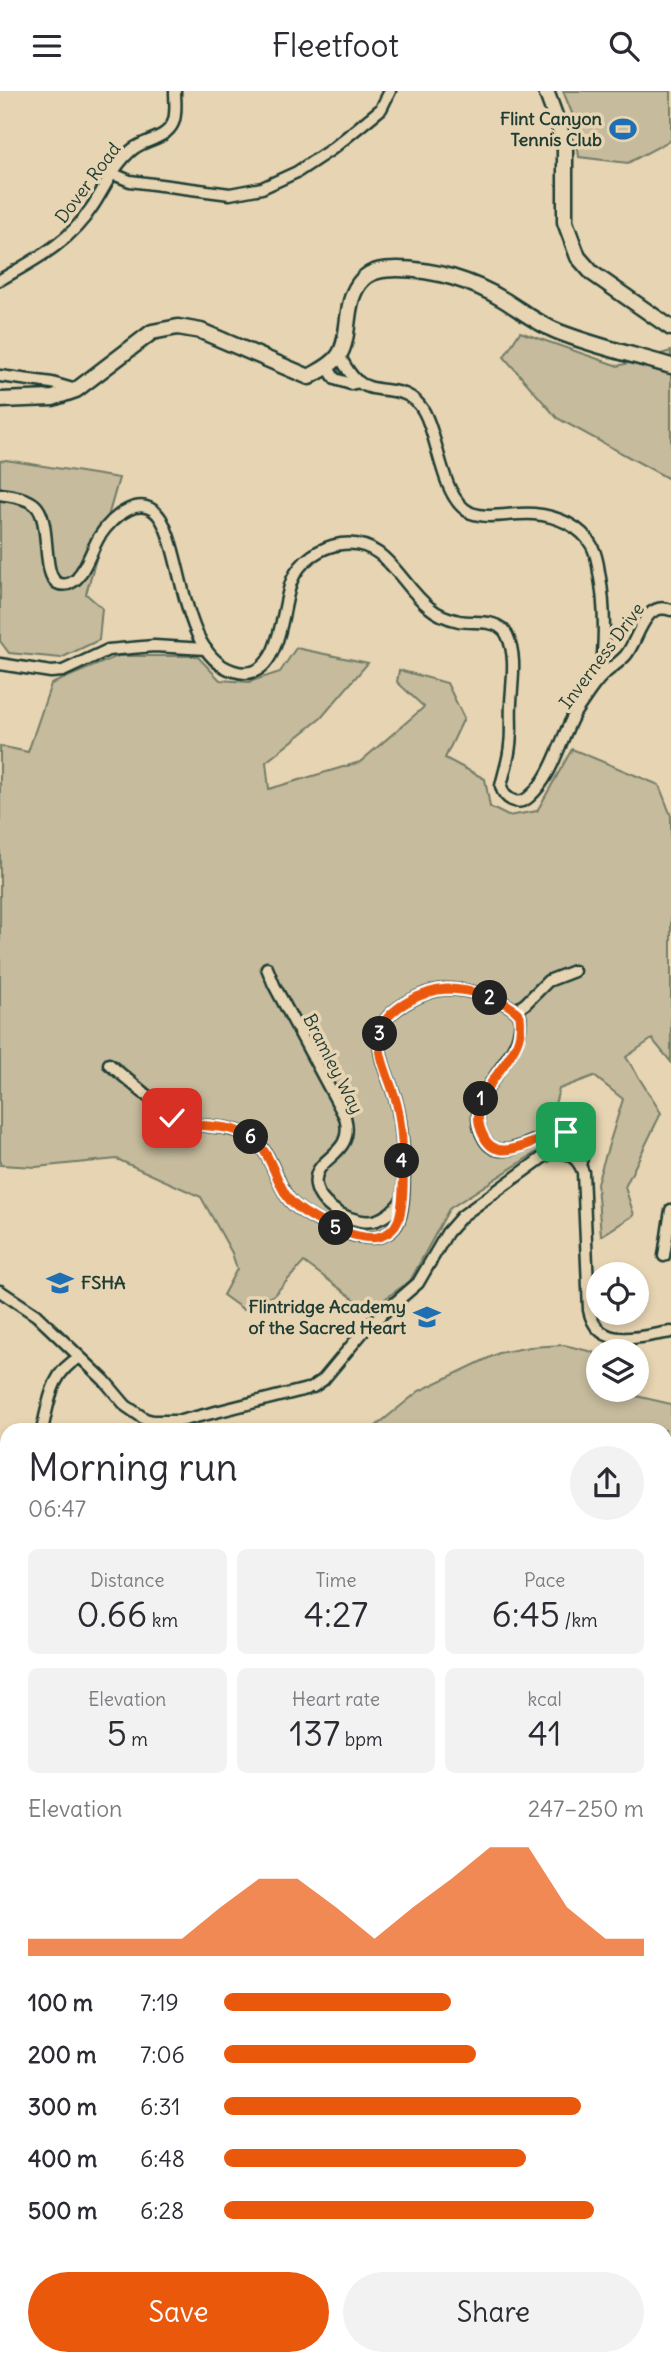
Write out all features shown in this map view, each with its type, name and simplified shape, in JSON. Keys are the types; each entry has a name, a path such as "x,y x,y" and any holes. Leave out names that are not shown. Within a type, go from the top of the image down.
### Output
{"street":[{"name":"Dover Road","path":"0,280 62,243 92,208 111,173 133,148 157,138 172,125 176,104 175,91"},
{"path":"111,173 130,181 230,194 262,188 297,172 332,149 382,109 390,91"},
{"path":"545,91 565,143 565,222 578,257 592,273 671,328"},
{"path":"601,677 605,642 604,596 593,548 585,536 570,524 552,517 533,514 485,516 470,512 453,497 430,426 423,410 414,399 394,390 372,388 359,382 348,370 340,355 349,308 363,279 374,271 410,269 468,282 559,332 671,366"},
{"path":"0,400 53,398 76,390 152,332 178,327 201,331 309,377 340,355"},
{"path":"327,366 335,379 351,384 359,382"},
{"path":"0,376 52,383 76,390"},
{"name":"Inverness Drive","path":"0,494 25,500 41,513 46,529 51,578 66,584 80,575 101,534 114,519 132,506 143,505 153,509 166,531 195,628 206,649 215,659 234,671 246,673 259,669 277,643 292,580 299,567 326,548 342,544 374,549 385,557 430,608 459,621 494,624 502,627 507,634 513,664 511,742 501,786 509,800 527,799 549,769 576,712 601,677 627,654 650,613 657,608 671,610"},
{"path":"0,664 51,672 63,671 108,650 154,646 206,649"},
{"name":"Bramley Way","path":"267,968 347,1124 341,1149 325,1162 317,1174 318,1194 332,1208 347,1216 369,1221 386,1215 402,1199"},
{"path":"516,1010 548,981 574,971"},
{"path":"109,1065 176,1120 248,1136 264,1149 292,1203 336,1228 363,1238 372,1238 387,1234 398,1223 402,1199 401,1129 397,1104 380,1050 379,1038 383,1021 395,1009 427,994 446,989 510,1005 516,1010 521,1022 518,1040 482,1095 478,1116 483,1135 493,1148 507,1150 557,1132 573,1133 585,1147 580,1165"},
{"path":"0,1291 36,1315 104,1380 126,1406 145,1419 180,1421 310,1388 323,1380 367,1327 418,1283 447,1233 462,1216 548,1154 563,1151 575,1158 583,1172 589,1310 594,1325 604,1335 619,1339 671,1332"},
{"path":"664,1256 671,1210"},
{"path":"44,1423 58,1374 70,1362 79,1358"}],"shaded area":[{"name":"Flint Canyon Tennis Club","path":"563,91 671,91 671,140 628,163 579,157 574,118"},
{"path":"520,332 618,366 671,351 671,480 557,418 504,357"},
{"path":"0,461 119,478 86,594 102,608 99,640 61,658 9,653 0,641"},
{"path":"296,648 368,663 321,718 266,762 269,789 360,762 424,707 397,682 399,670 447,683 464,718 445,758 485,779 490,807 508,816 537,811 572,749 659,785 671,816 671,1062 652,1039 626,1057 661,1113 625,1187 634,1215 601,1236 597,1183 623,1099 594,1076 559,1089 549,1127 573,1139 574,1149 544,1147 449,1209 410,1281 369,1310 304,1262 274,1295 244,1310 223,1295 237,1269 232,1253 201,1197 117,1159 36,1167 0,1165 0,746 28,752 51,684 118,656 197,656 220,680 249,682 280,672"},
{"path":"564,1345 586,1350 586,1402 649,1402 649,1399 671,1404 671,1423 380,1423 419,1391 499,1353 530,1347"}],"place":[{"name":"Flint Canyon Tennis Club","path":"623,129"},
{"name":"FSHA","path":"60,1283"},
{"name":"Flintridge Academy of the Sacred Heart","path":"427,1317"}],"route":[{"path":"172,1118 186,1124 229,1129 248,1136 264,1149 286,1196 297,1208 355,1236 381,1237 398,1223 402,1184 401,1129 397,1104 380,1050 379,1038 383,1021 395,1009 427,994 446,989 500,1001 510,1005 520,1016 518,1040 482,1095 479,1106 480,1126 488,1143 493,1148 507,1150 557,1132 566,1132"}]}
